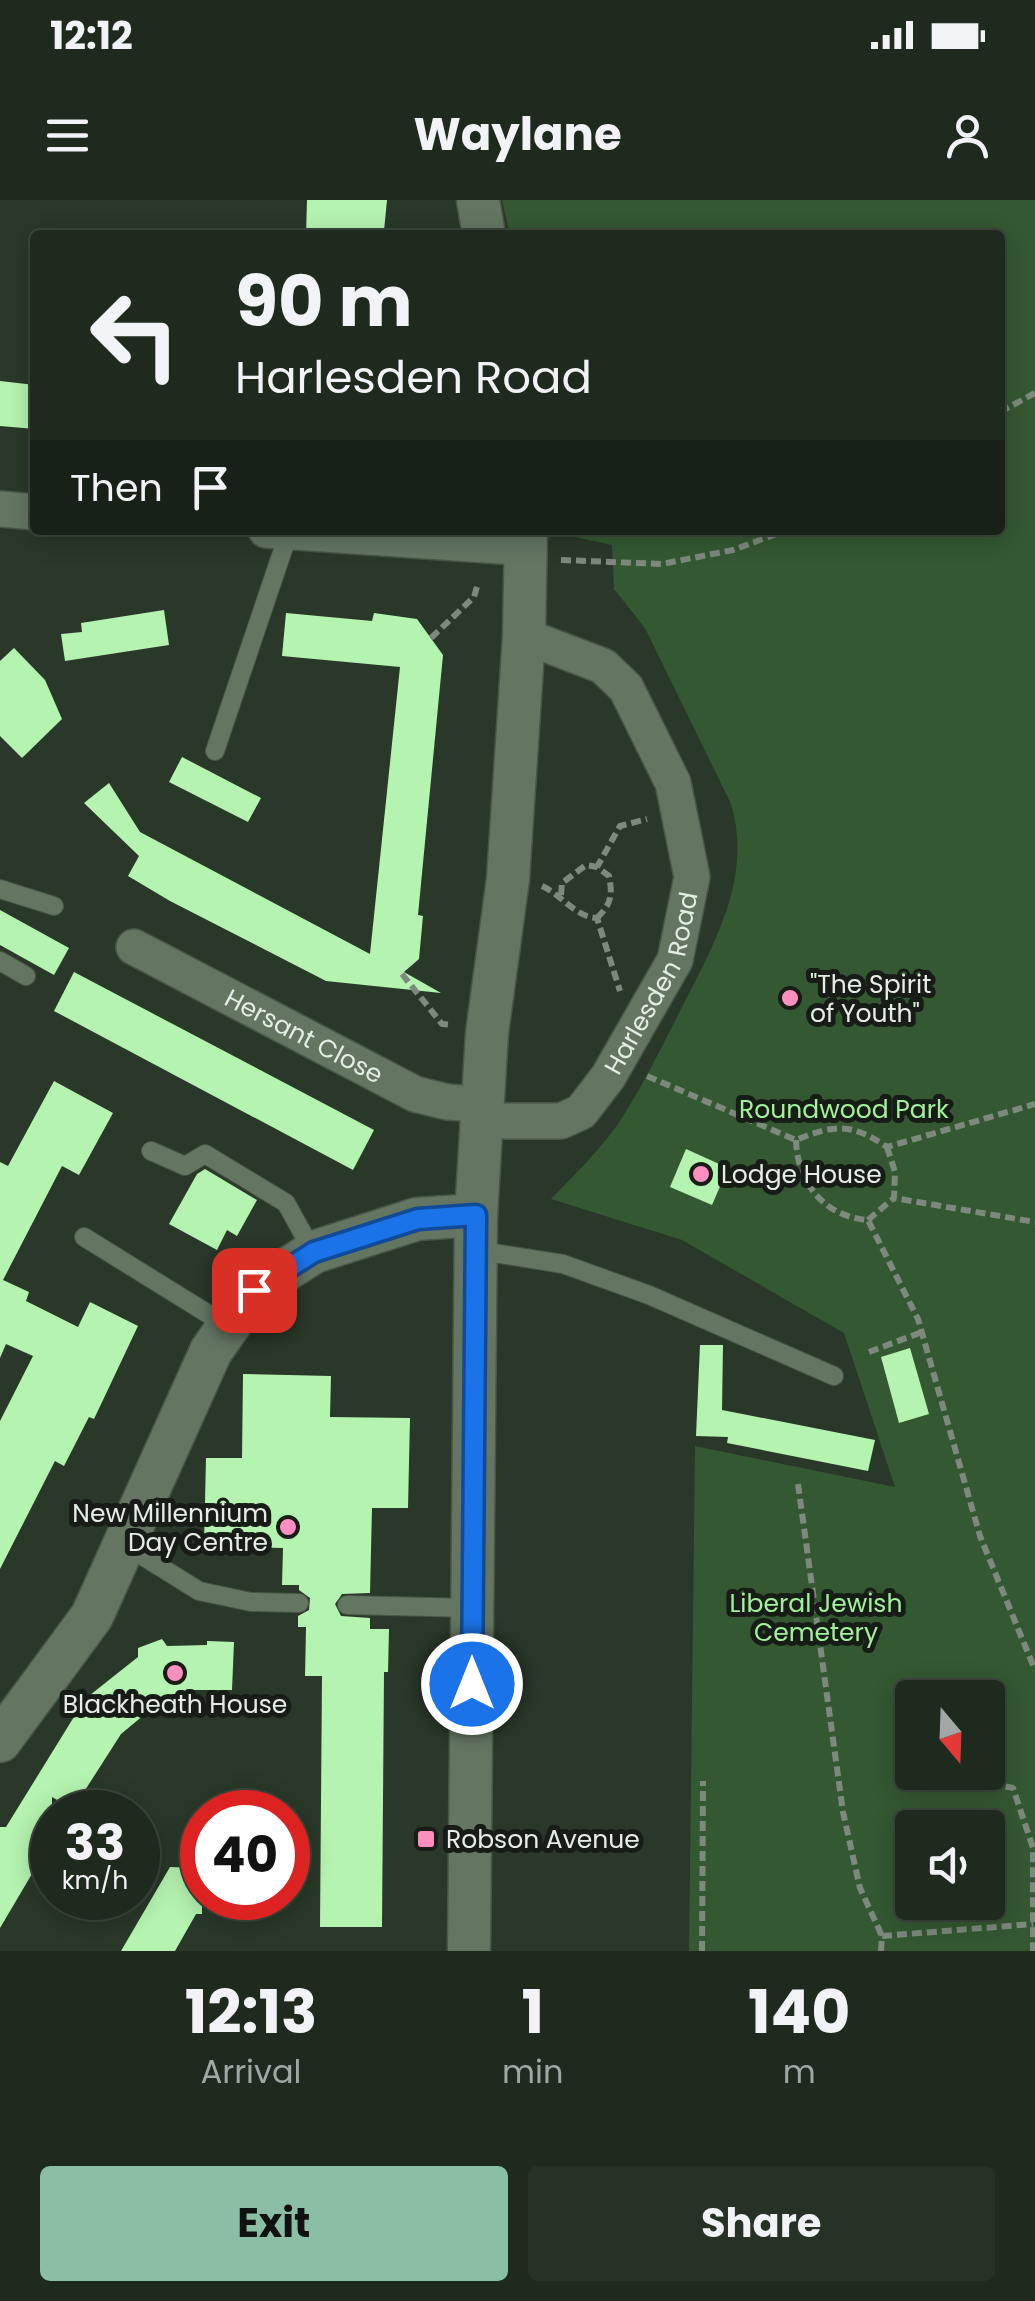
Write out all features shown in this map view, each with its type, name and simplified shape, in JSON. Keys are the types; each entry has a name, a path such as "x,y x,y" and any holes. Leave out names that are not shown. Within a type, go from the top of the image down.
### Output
{"street":[{"path":"478,200 483,230"},
{"path":"0,509 30,512"},
{"path":"402,535 526,539 524,636 508,879 487,1033 476,1232 469,1951"},
{"name":"Harlesden Road","path":"481,1113 572,1119 593,1098 675,960 692,877 673,782 626,688 603,666 524,636"},
{"name":"Hersant Close","path":"134,947 415,1094 481,1113"},
{"path":"0,1741 92,1616 211,1351 226,1324 254,1290 314,1252 418,1219 476,1232"}],"lane":[{"path":"216,751 277,535"},
{"path":"0,889 54,906"},
{"path":"0,961 26,976"},
{"path":"151,1151 185,1166 205,1154 286,1204 314,1252"},
{"path":"476,1232 649,1295 834,1376"},
{"path":"84,1237 226,1324"},
{"path":"124,1544 199,1591 250,1602 299,1603"},
{"path":"347,1605 472,1608"}],"path":[{"path":"1005,409 1035,393"},
{"path":"526,539 558,560 613,565 662,564 733,550 773,535"},
{"path":"430,638 474,597 478,583"},
{"path":"597,867 620,826 680,812"},
{"path":"547,888 587,918 597,918 611,904 609,876 586,865 562,883 561,895"},
{"path":"597,918 620,991 642,1016"},
{"path":"402,974 442,1024 454,1025"},
{"path":"618,1060 796,1140 845,1126 868,1134 888,1147 895,1172 894,1198 868,1220 850,1219 826,1205 806,1184 797,1162 796,1140"},
{"path":"888,1147 1035,1104"},
{"path":"894,1198 1035,1222"},
{"path":"868,1220 913,1306 980,1536 1035,1670"},
{"path":"869,1352 922,1332"},
{"path":"798,1484 843,1812 860,1888 882,1936 881,1951"},
{"path":"702,1951 703,1781"},
{"path":"1005,1786 1013,1788 1033,1848 1033,1951"},
{"path":"882,1936 1033,1924"}],"green space":[{"name":"Roundwood Park","path":"502,200 1035,200 1035,1951 689,1951 695,1446 895,1487 844,1333 682,1240 551,1199 611,1134 642,1084 715,939 726,913 737,860 731,804 645,628 614,589 612,545 566,535 1005,535 1005,230 509,230"}],"building":[{"path":"307,200 387,200 384,230 306,230"},
{"path":"0,381 30,384 30,429 0,426"},
{"path":"164,610 169,645 65,661 61,634 82,632 81,623"},
{"path":"286,613 372,621 374,613 417,619 443,655 418,915 423,916 419,959 404,972 441,993 326,981 170,901 128,876 139,856 84,803 109,783 140,832 370,954 400,667 282,656"},
{"path":"14,648 45,680 62,719 22,758 0,736 0,661"},
{"path":"182,757 261,798 248,822 169,782"},
{"path":"0,910 69,948 54,975 0,945"},
{"path":"74,972 374,1130 353,1170 54,1011"},
{"path":"54,1081 113,1113 79,1175 62,1166 3,1280 29,1292 26,1301 78,1327 90,1302 138,1326 94,1419 89,1417 64,1466 55,1461 0,1569 0,1421 33,1356 6,1344 0,1358 0,1162 8,1166"},
{"name":"Lodge House","path":"686,1149 728,1168 712,1205 670,1187"},
{"path":"205,1169 257,1200 237,1236 227,1230 217,1250 169,1224 197,1174"},
{"path":"700,1345 723,1345 722,1410 875,1440 868,1471 727,1443 728,1437 696,1436"},
{"path":"910,1348 929,1414 899,1423 881,1357"},
{"name":"New Millennium Day Centre","path":"243,1374 331,1376 330,1417 410,1418 408,1508 372,1508 370,1593 342,1594 335,1604 341,1616 370,1618 370,1629 389,1629 388,1672 384,1672 382,1927 320,1927 322,1676 305,1676 306,1627 298,1627 298,1616 309,1610 310,1598 299,1590 299,1585 282,1585 283,1548 204,1546 206,1458 242,1458"},
{"path":"162,1639 167,1646 234,1642 232,1690 193,1690 193,1705 156,1705 121,1734 85,1790 30,1790 30,1877 0,1928 0,1827 6,1827 85,1699 138,1657 138,1648"},
{"path":"170,1867 180,1867 180,1920 193,1920 175,1951 121,1951 139,1920 160,1920 160,1884"}],"place":[{"name":"\"The Spirit of Youth\"","path":"790,998"},
{"name":"Lodge House","path":"701,1174"},
{"name":"New Millennium Day Centre","path":"288,1527"},
{"name":"Blackheath House","path":"175,1673"},
{"name":"Robson Avenue","path":"426,1839"}],"route":[{"path":"254,1290 314,1252 418,1219 476,1215 472,1684"}],"park label":[{"name":"Liberal Jewish Cemetery","path":"816,1618"}]}
